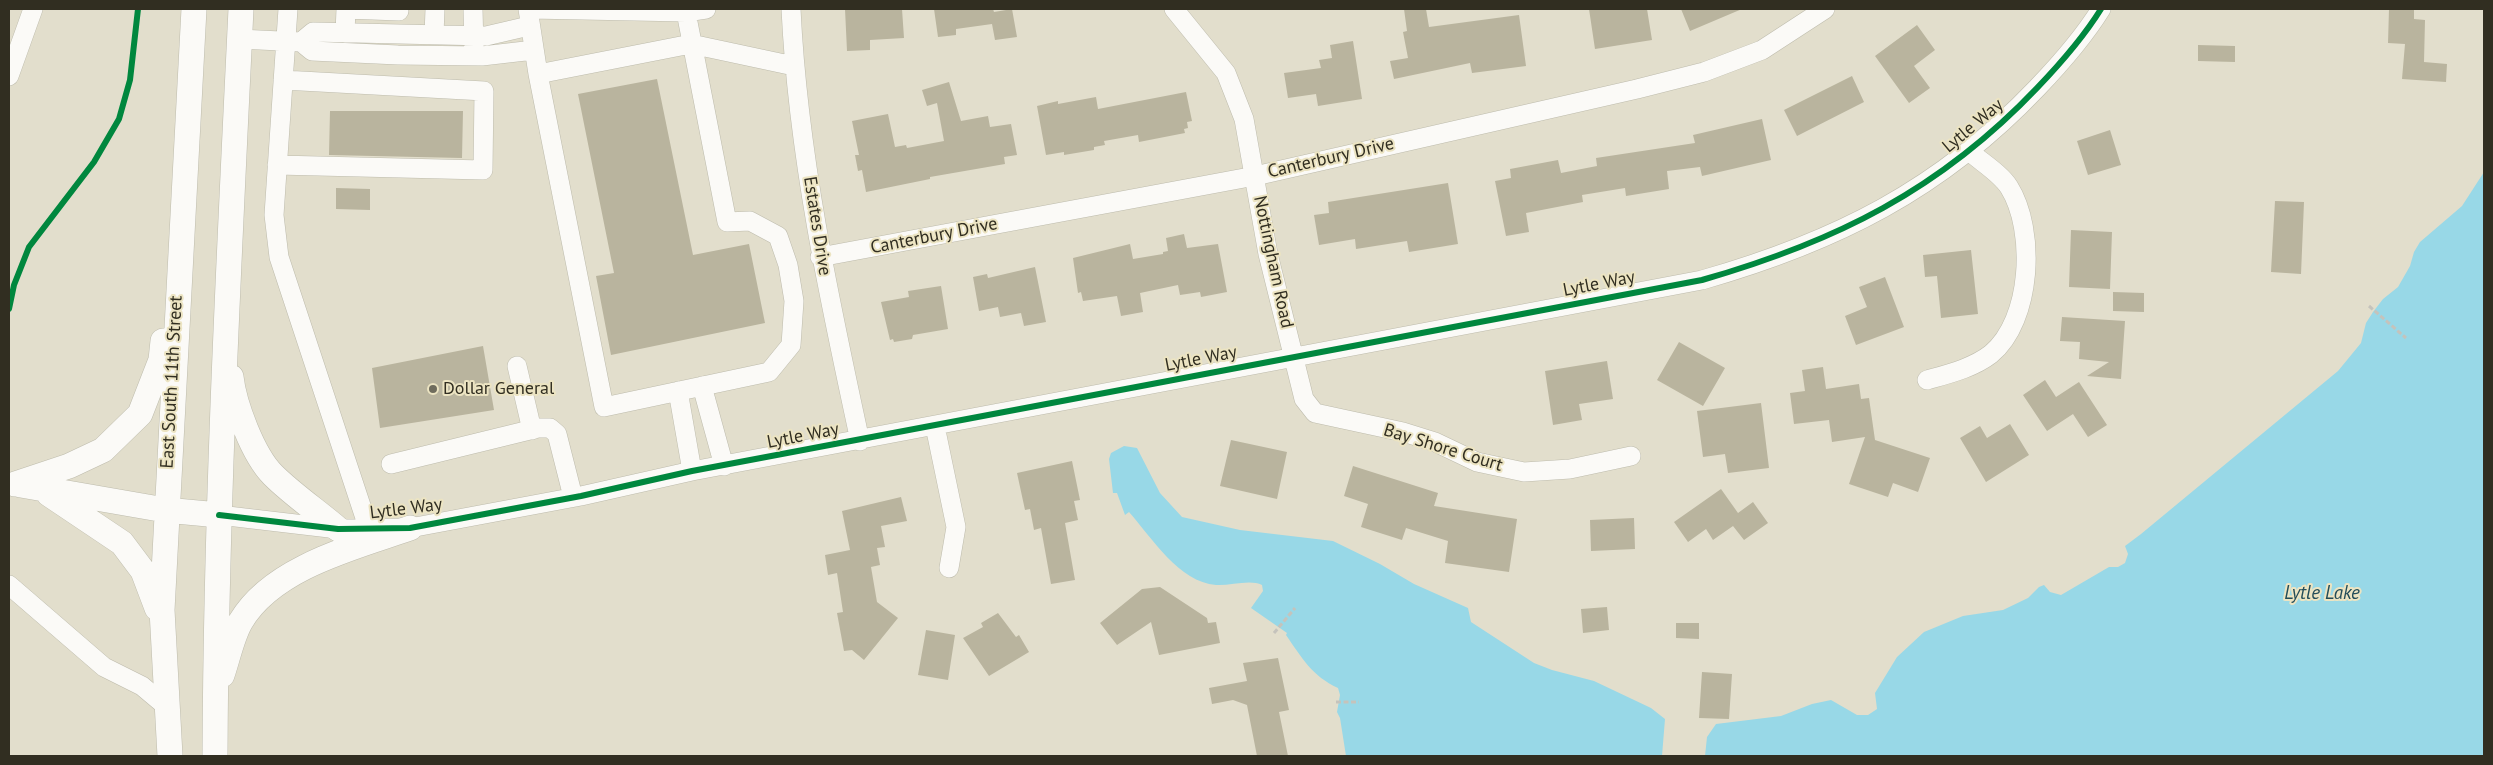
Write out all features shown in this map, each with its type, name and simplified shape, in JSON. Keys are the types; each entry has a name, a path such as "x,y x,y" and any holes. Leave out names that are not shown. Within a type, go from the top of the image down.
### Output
{"main road":[{"name":"East South 11th Street","path":"170,756 162,623 165,510 194,9"},
{"path":"214,756 218,515 225,325 241,9"},
{"path":"21,485 103,450 140,414 161,360 182,212"},
{"path":"225,325 232,389 252,443 272,474 338,529"},
{"path":"21,485 165,510 218,515"},
{"path":"21,485 122,543 144,571 162,623"},
{"path":"215,697 241,621 268,589 307,566 410,528"}],"street":[{"path":"9,76 33,9"},
{"path":"288,9 293,42 283,80 274,215 279,257 369,530"},
{"path":"345,33 346,9 400,10 398,55"},
{"path":"434,35 435,9"},
{"path":"473,9 475,56"},
{"path":"293,42 312,32 486,36 529,15 686,12 706,9"},
{"name":"Estates Drive","path":"791,9 794,66 820,257 860,440"},
{"name":"Nottingham Road","path":"1174,9 1226,73 1244,119 1268,254 1293,356"},
{"name":"Canterbury Drive","path":"820,257 1255,176 1704,72 1762,50 1825,9"},
{"name":"Lytle Way","path":"218,515 338,529 410,528 573,497 692,471 1702,280 1764,262 1822,240 1880,211 1928,182 1969,151 2016,110 2062,62 2101,9"},
{"path":"529,15 538,74 604,407 769,372 791,346 794,301 788,265 778,236 750,221 728,222 686,12"},
{"path":"239,39 293,42 312,51 398,55 475,56 534,50"},
{"path":"538,74 691,44 794,66"},
{"path":"278,166 483,170 484,91 283,80"},
{"path":"1927,380 1960,370 1991,354 2010,332 2021,307 2025,236 2020,210 2008,185 1969,151"},
{"name":"Bay Shore Court","path":"1293,356 1304,399 1315,413 1427,440 1477,462 1524,472 1570,469 1631,456"},
{"path":"516,366 532,430"},
{"path":"702,386 724,466"},
{"path":"678,391 692,471"},
{"path":"935,426 956,527 949,568"},
{"path":"391,464 532,430 550,428 557,434 573,497"},
{"path":"9,585 104,667 142,686 167,706"}],"path":[{"path":"2369,306 2406,338"},
{"path":"1274,633 1295,608"},
{"path":"1336,702 1359,702"}],"water":[{"name":"Lytle Lake","path":"2484,172 2484,756 1705,756 1707,737 1716,724 1781,716 1812,704 1831,700 1857,715 1868,715 1877,709 1875,693 1897,657 1924,632 1963,616 2003,610 2028,598 2039,587 2044,585 2050,592 2061,595 2109,567 2118,567 2125,563 2128,554 2125,546 2338,371 2361,343 2366,323 2373,312 2383,299 2398,287 2410,266 2414,252 2420,242 2462,206"},
{"path":"1124,446 1137,448 1160,493 1182,517 1240,530 1333,541 1380,564 1414,584 1468,608 1471,622 1534,663 1552,670 1594,681 1651,708 1665,719 1662,756 1346,756 1340,718 1337,712 1340,695 1338,688 1321,678 1308,666 1286,635 1287,633 1251,608 1263,591 1262,585 1246,583 1216,585 1190,576 1167,557 1129,512 1125,515 1117,493 1113,493 1109,459 1111,453"}],"building":[{"path":"845,9 902,9 904,38 870,40 870,50 847,51"},
{"path":"934,9 993,9 994,12 1012,9 1017,37 995,40 992,24 956,29 956,35 938,37"},
{"path":"1404,9 1426,9 1429,27 1519,15 1526,66 1472,73 1470,63 1394,79 1390,61 1408,58 1403,32 1407,31"},
{"path":"1589,9 1647,9 1652,40 1595,49"},
{"path":"1681,9 1742,9 1690,31"},
{"path":"2389,9 2414,9 2414,19 2425,20 2424,62 2447,64 2446,82 2402,79 2405,44 2388,43"},
{"path":"1917,25 1935,50 1914,66 1930,88 1909,103 1875,56"},
{"path":"1353,41 1362,99 1318,106 1316,94 1288,98 1284,73 1321,68 1319,60 1332,58 1330,45"},
{"path":"2198,45 2235,46 2235,62 2198,61"},
{"path":"1852,76 1864,102 1797,136 1784,110"},
{"path":"657,79 693,255 749,244 765,323 611,355 596,276 614,273 578,94"},
{"path":"949,82 961,121 988,116 990,127 1011,124 1017,155 1004,157 1005,164 930,177 930,179 866,192 862,170 858,171 855,155 859,155 852,121 888,114 895,147 906,145 907,148 944,141 937,103 927,106 922,90"},
{"path":"1186,92 1192,121 1187,122 1188,128 1184,129 1185,133 1139,142 1138,135 1104,141 1105,145 1094,147 1094,150 1064,155 1064,152 1046,155 1037,106 1058,101 1058,104 1096,97 1098,109"},
{"path":"330,111 463,111 462,158 329,155"},
{"path":"1762,119 1771,160 1702,176 1700,167 1667,171 1669,189 1626,196 1625,188 1582,195 1583,202 1526,213 1529,232 1506,236 1495,181 1511,178 1510,169 1558,160 1561,173 1597,166 1596,158 1695,143 1693,135"},
{"path":"2110,130 2121,165 2088,175 2077,141"},
{"path":"1448,183 1458,244 1409,252 1407,241 1356,249 1355,239 1319,245 1314,215 1329,213 1328,202"},
{"path":"336,188 370,189 370,210 336,209"},
{"path":"2275,201 2304,202 2301,274 2271,272"},
{"path":"2071,230 2112,232 2110,289 2069,287"},
{"path":"1184,234 1187,248 1218,244 1227,292 1201,297 1200,292 1180,295 1178,285 1140,293 1143,312 1121,316 1117,296 1083,301 1081,292 1078,293 1073,258 1130,244 1133,259 1163,254 1163,252 1168,251 1166,238"},
{"path":"1971,250 1978,314 1941,318 1937,276 1925,277 1923,255"},
{"path":"1035,267 1046,322 1024,326 1021,313 1000,317 998,307 979,311 973,277 987,274 988,278"},
{"path":"1885,277 1904,327 1856,345 1845,316 1867,307 1859,287"},
{"path":"941,286 948,329 913,335 912,339 894,342 893,339 890,340 881,302 909,297 908,291"},
{"path":"2113,292 2144,293 2144,312 2113,311"},
{"path":"2062,317 2125,321 2121,379 2087,376 2109,362 2079,359 2080,342 2060,341"},
{"path":"1679,342 1725,368 1703,406 1657,380"},
{"name":"Dollar General","path":"483,346 494,410 380,428 372,368"},
{"path":"1607,361 1613,399 1579,404 1582,420 1553,425 1545,371"},
{"path":"1823,367 1826,389 1859,384 1861,399 1869,398 1875,440 1930,458 1918,492 1893,483 1888,497 1849,484 1865,437 1832,442 1829,420 1794,424 1790,393 1805,391 1802,370"},
{"path":"2045,380 2056,397 2079,382 2107,425 2088,437 2073,414 2047,431 2023,395"},
{"path":"1761,403 1769,468 1728,473 1725,454 1703,457 1697,411"},
{"path":"2010,424 2029,455 1986,482 1960,438 1980,426 1987,438"},
{"path":"1231,440 1287,452 1277,499 1220,486"},
{"path":"1072,461 1080,500 1074,501 1078,520 1065,523 1075,580 1051,584 1041,528 1034,530 1030,509 1025,510 1017,473"},
{"path":"1353,466 1438,493 1434,506 1517,519 1509,572 1445,563 1448,541 1406,528 1402,540 1361,527 1368,504 1344,496"},
{"path":"1721,489 1738,513 1753,502 1768,523 1744,540 1733,526 1713,540 1706,529 1688,542 1674,522"},
{"path":"901,497 907,521 881,526 885,547 877,548 880,565 871,567 877,602 898,618 864,660 852,650 844,651 837,613 843,612 837,573 828,575 825,555 850,550 842,511"},
{"path":"1634,518 1635,549 1591,551 1590,520"},
{"path":"1160,587 1207,618 1208,623 1216,622 1220,643 1159,655 1151,622 1117,645 1100,623 1142,589"},
{"path":"1607,607 1609,630 1583,633 1581,609"},
{"path":"998,613 1016,637 1019,635 1029,652 989,676 963,638 983,627 981,623"},
{"path":"1676,623 1699,623 1699,639 1676,638"},
{"path":"926,630 955,635 948,680 918,675"},
{"path":"1278,658 1289,710 1279,712 1288,756 1257,756 1247,705 1233,700 1212,704 1209,688 1247,681 1243,663"},
{"path":"1702,672 1732,674 1729,719 1699,718"}],"cycle path":[{"path":"9,309 14,285 29,247 94,162 119,119 130,80 138,9"},
{"path":"219,515 338,529 410,528 581,496 692,471 1702,280 1751,265 1841,229 1883,208 1923,184 1962,156 2000,124 2037,88 2071,50 2101,9"}],"place":[{"name":"Dollar General","path":"433,389"}]}
